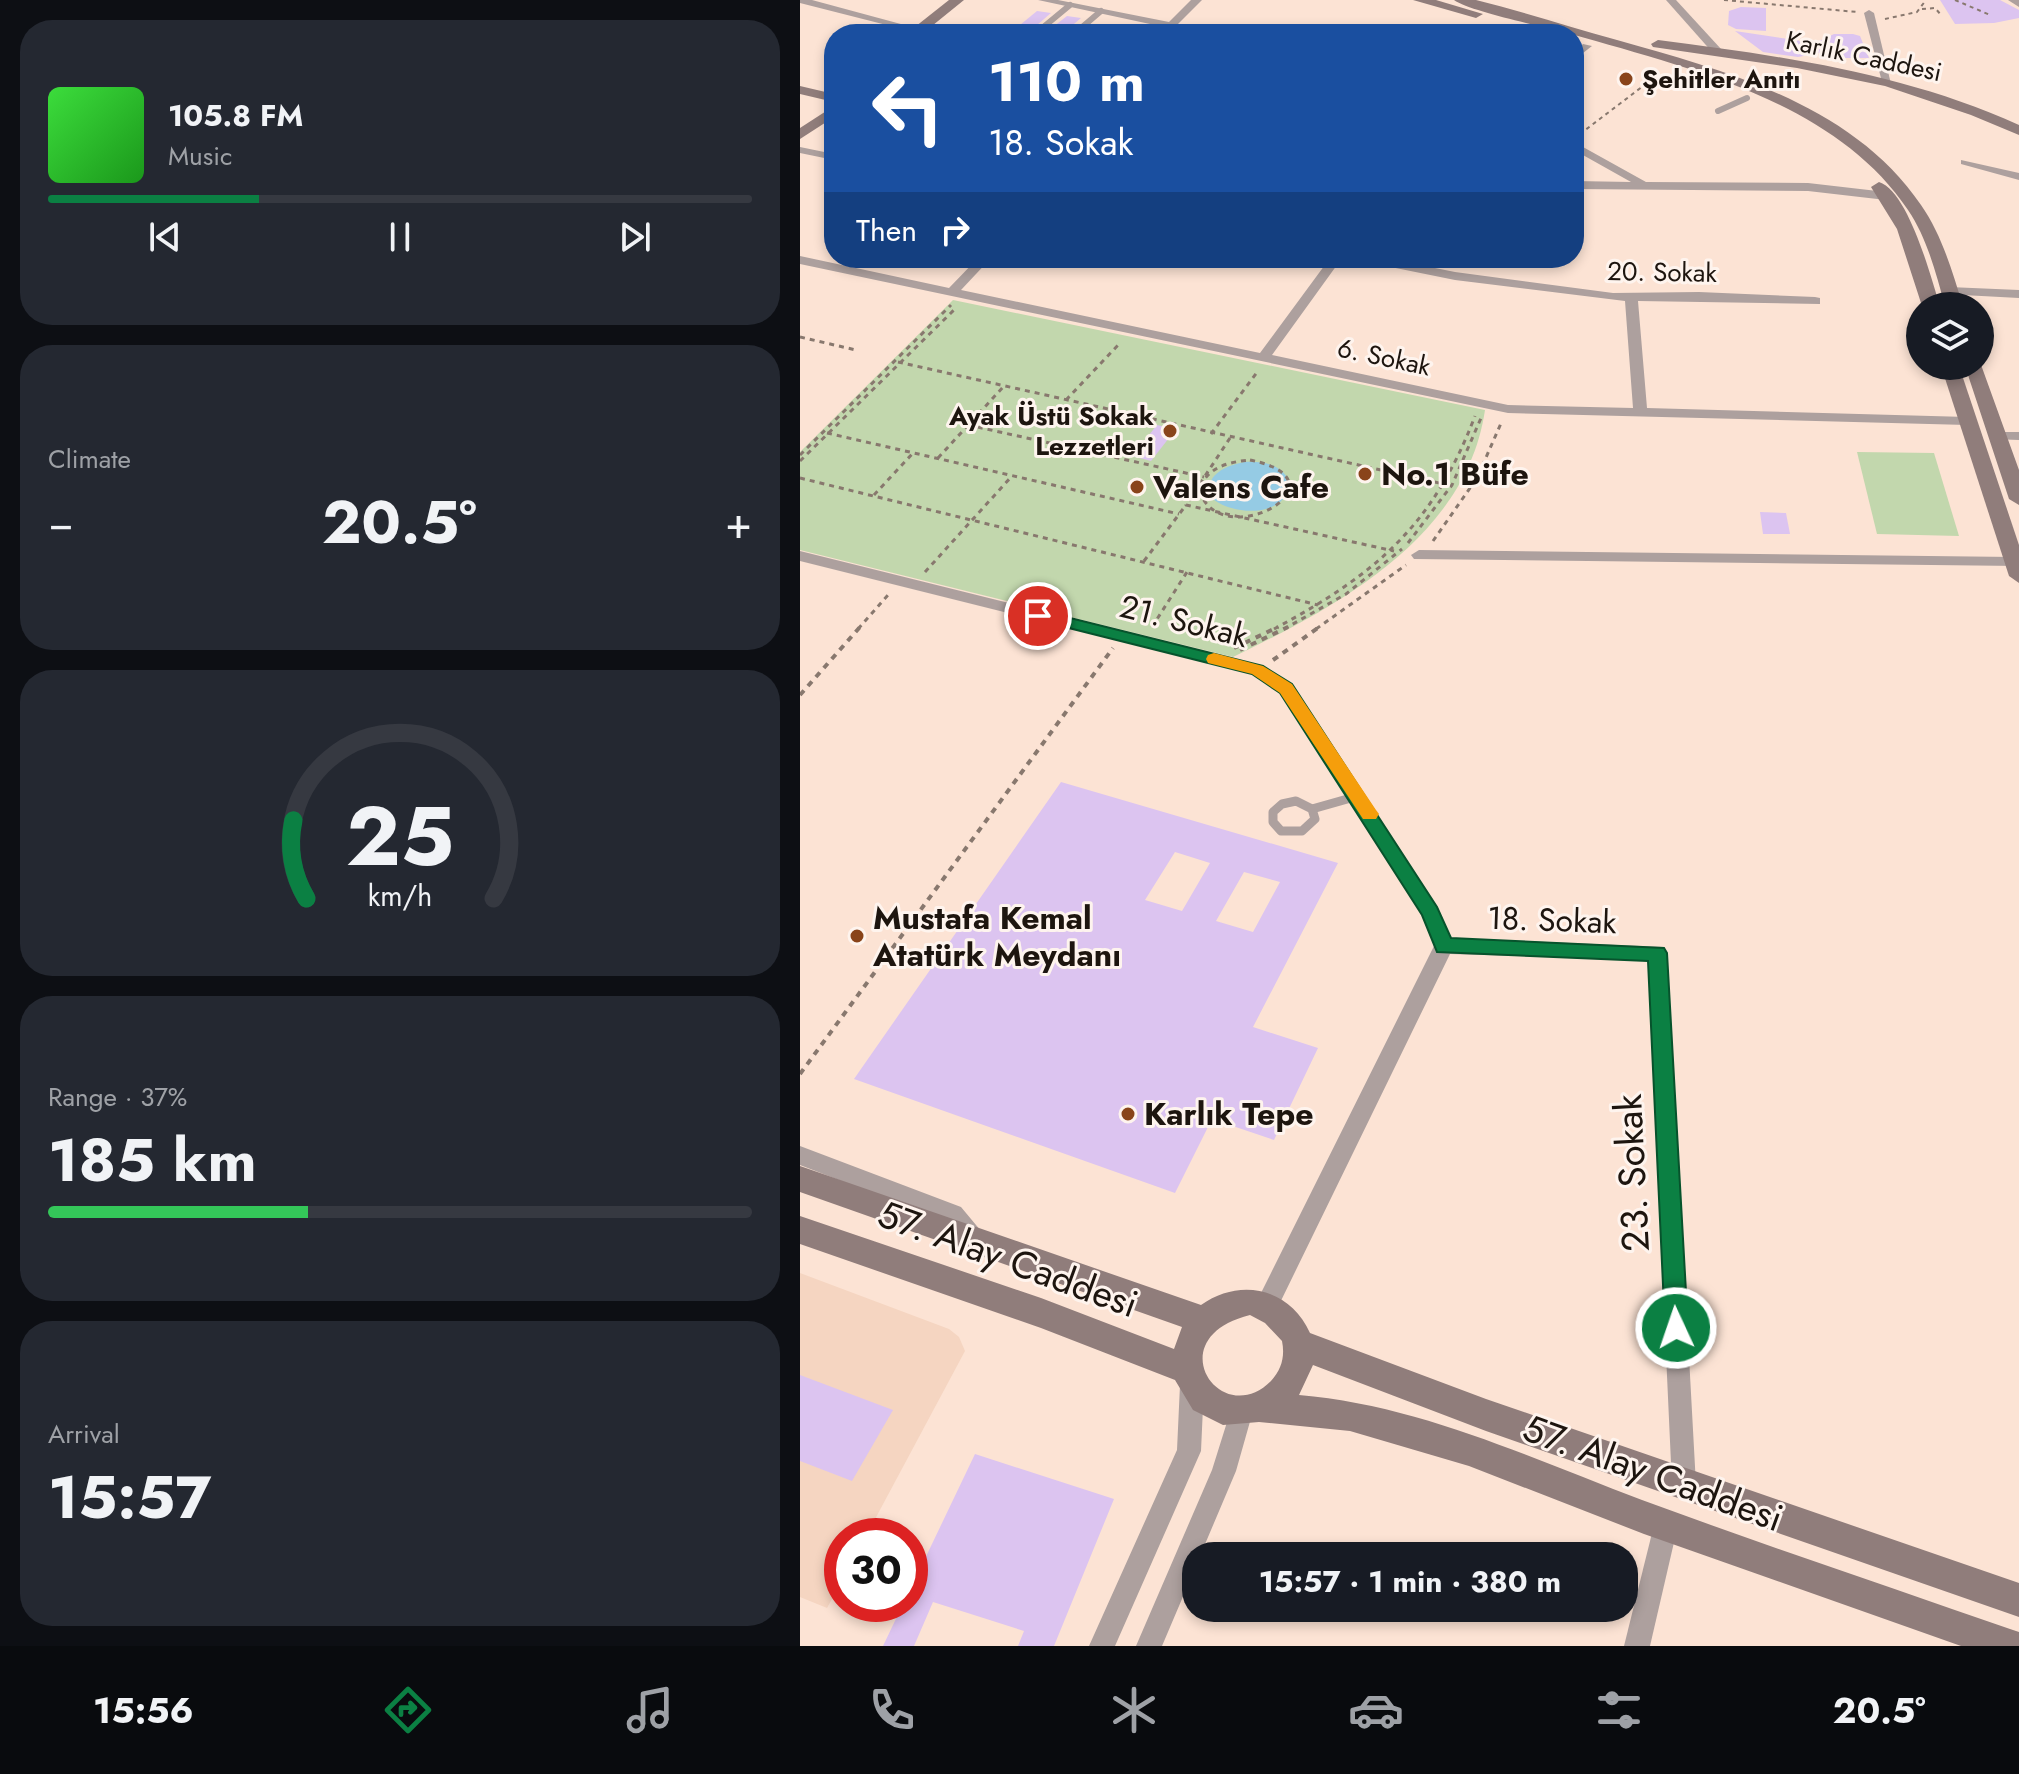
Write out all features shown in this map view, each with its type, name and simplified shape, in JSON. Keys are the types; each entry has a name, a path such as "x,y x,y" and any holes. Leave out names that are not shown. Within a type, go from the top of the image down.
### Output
{"street":[{"path":"800,0 886,24"},
{"path":"926,24 957,0"},
{"path":"946,24 977,0"},
{"path":"1043,0 1166,24"},
{"path":"1172,24 1197,0"},
{"path":"1420,0 1509,24"},
{"path":"1461,0 1532,24"},
{"path":"1671,0 1717,51 1700,72"},
{"path":"2013,0 2019,4"},
{"path":"1870,18 1887,82"},
{"path":"1585,42 1761,91 1814,119 1875,163 1911,202 1925,224 1949,292"},
{"name":"Karlık Caddesi","path":"1585,42 1717,51 1887,82 1940,96 2019,131"},
{"path":"1700,72 1740,55"},
{"path":"1700,72 1789,118 1825,141 1870,177 1886,196 1907,231 1927,292"},
{"path":"800,90 824,97"},
{"path":"800,118 824,104"},
{"path":"800,135 824,108"},
{"path":"800,150 824,155"},
{"path":"1584,150 1645,184"},
{"path":"1965,162 2019,177"},
{"path":"1584,185 1808,187 1886,196"},
{"name":"6. Sokak","path":"800,260 824,266"},
{"name":"6. Sokak","path":"830,268 955,301 1508,409 1967,421"},
{"path":"955,301 978,268"},
{"path":"1263,361 1329,268"},
{"name":"20. Sokak","path":"1419,268 1613,297 1815,301"},
{"path":"1445,273 1448,268"},
{"path":"1994,296 2019,294"},
{"path":"1631,297 1640,412"},
{"path":"1419,555 2017,569 1954,380"},
{"path":"1979,380 2019,499"},
{"path":"1997,436 2019,436"},
{"name":"21. Sokak","path":"800,556 1257,670 1286,688 1431,913 1444,946"},
{"path":"1267,1305 1444,946"},
{"name":"18. Sokak","path":"1444,946 1657,953"},
{"name":"23. Sokak","path":"1657,953 1684,1485"},
{"path":"800,1155 953,1214 980,1242"},
{"path":"800,1179 1202,1320"},
{"name":"57. Alay Caddesi","path":"800,1230 1041,1313 1190,1377"},
{"path":"1102,1646 1189,1451 1190,1377 1186,1352 1192,1334 1202,1320 1233,1302 1250,1301 1267,1305 1287,1321 1298,1344 1298,1363 1291,1381 1277,1397 1250,1409 1221,1408 1204,1399 1190,1377"},
{"name":"57. Alay Caddesi","path":"1298,1344 1684,1485 2019,1600"},
{"path":"1149,1646 1250,1409"},
{"name":"57. Alay Caddesi","path":"1250,1409 1359,1418 1469,1450 1666,1525 2010,1646"},
{"path":"1637,1646 1666,1525"}],"lane":[{"path":"1047,24 1070,5"},
{"path":"1086,24 1101,11"},
{"path":"1718,111 1747,98"},
{"path":"1312,809 1315,819 1302,831 1281,831 1273,822 1273,812 1282,804 1296,801 1312,809 1358,796"}],"path":[{"path":"1724,0 1795,6 1870,18 1935,8 1942,16"},
{"path":"1795,6 1797,0"},
{"path":"1922,9 1926,0"},
{"path":"1955,0 1990,15"},
{"path":"1584,131 1651,80"},
{"path":"800,461 955,301"},
{"path":"1066,400 1122,341 1108,336"},
{"path":"800,337 856,350"},
{"path":"1211,434 1263,361"},
{"path":"897,362 1454,486"},
{"path":"937,459 1004,386"},
{"path":"1467,408 1483,413 1466,463 1433,516 1399,552 1367,580 1325,607 1233,651 1318,605 1360,578 1393,550 1418,524 1447,485 1467,445 1476,414"},
{"path":"968,425 1204,477"},
{"path":"826,433 1179,514"},
{"path":"800,455 826,433"},
{"path":"1144,561 1230,438"},
{"path":"874,496 913,453"},
{"path":"1250,460 1279,467 1290,478 1289,497 1275,509 1254,516 1230,516 1205,503 1199,490 1204,477 1228,463 1250,460"},
{"path":"921,576 1012,476"},
{"path":"800,478 1325,607"},
{"path":"1186,505 1399,552"},
{"path":"1148,632 1187,572"},
{"path":"800,695 900,581"},
{"path":"800,1074 1121,636"}],"shaded area":[{"path":"800,1273 949,1329 959,1337 965,1351 876,1518 824,1518 824,1607 800,1597"}],"green space":[{"path":"953,300 1485,410 1473,455 1452,495 1425,531 1354,590 1314,615 1233,657 800,550 800,452"},
{"path":"1857,452 1934,453 1959,536 1877,534"}],"water":[{"path":"1244,462 1271,465 1287,477 1290,483 1279,503 1269,508 1246,511 1222,505 1213,499 1210,484 1217,473"}],"building":[{"path":"1940,0 2000,0 2019,10 2019,18 1994,23 1955,24"},
{"path":"1741,7 1766,8 1766,31 1736,29 1728,25 1729,11"},
{"path":"1037,11 1051,13 1038,24 1021,24"},
{"path":"1067,16 1081,18 1074,24 1057,24"},
{"path":"1735,31 1815,43 1834,34 1853,34 1860,36 1869,58 1838,58 1824,52 1798,57 1763,52"},
{"path":"1157,425 1176,429 1151,461 1132,456"},
{"path":"1760,512 1786,513 1790,534 1763,534"},
{"path":"1061,782 1338,863 1253,1027 1318,1048 1274,1140 1212,1119 1175,1193 854,1079","holes":["1175,852 1210,863 1182,911 1145,900","1244,872 1280,882 1253,932 1216,921"]},
{"path":"800,1375 893,1410 852,1481 800,1461"},
{"path":"975,1454 1114,1499 1054,1646 1018,1646 1024,1631 933,1602 928,1614 928,1552"},
{"path":"894,1622 924,1622 914,1646 883,1646"}],"slow traffic":[{"path":"1214,659 1257,670 1286,688 1369,814"}],"place":[{"name":"Şehitler Anıtı","path":"1626,79"},
{"name":"Ayak Üstü Sokak Lezzetleri","path":"1170,431"},
{"name":"No.1 Büfe","path":"1365,474"},
{"name":"Valens Cafe","path":"1137,487"},
{"name":"Mustafa Kemal Atatürk Meydanı","path":"857,936"},
{"name":"Karlık Tepe","path":"1128,1114"}],"route":[{"path":"1038,616 1257,670 1286,688 1431,913 1444,946 1657,953 1676,1328"}]}
